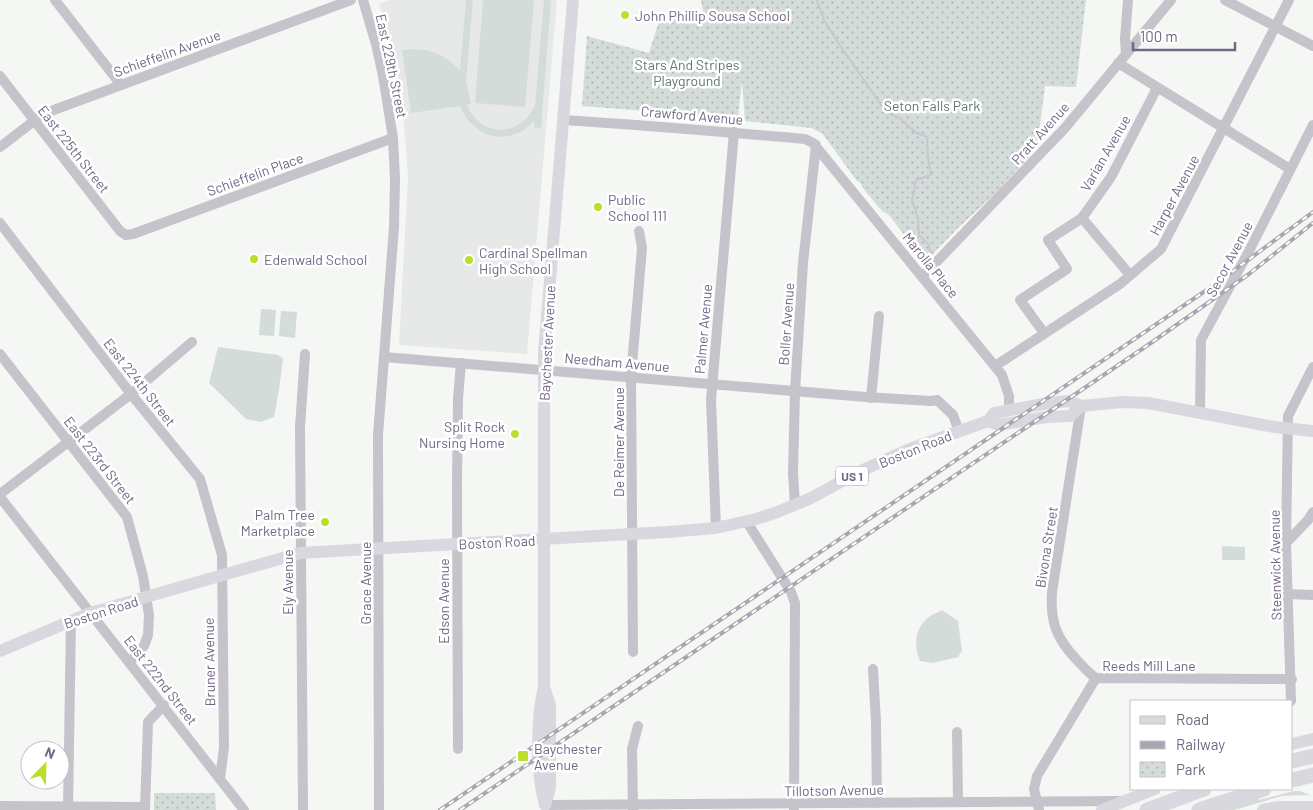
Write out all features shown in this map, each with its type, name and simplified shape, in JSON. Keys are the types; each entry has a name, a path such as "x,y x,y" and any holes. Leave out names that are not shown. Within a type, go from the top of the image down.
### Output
{"highway":[{"path":"1293,761 1313,756"},
{"path":"1293,780 1313,774"},
{"path":"1147,810 1201,790"},
{"path":"1200,810 1261,790"}],"main road":[{"name":"Baychester Avenue","path":"546,807 540,788 539,748 540,705 544,687 544,370 573,0"},
{"name":"Boston Road","path":"0,651 90,613 300,553 632,534 716,528 747,522 795,505 898,454 988,421 994,413 1010,410 1069,401 1081,406 1134,402 1274,427 1313,431"},
{"name":"Boston Road","path":"988,421 999,425 1070,416 1081,406"},
{"path":"1293,744 1313,739"},
{"path":"1102,810 1152,790"},
{"path":"1262,810 1278,807 1313,807"},
{"path":"1303,810 1313,807"}],"street":[{"path":"55,0 121,85"},
{"name":"Schieffelin Avenue","path":"0,147 43,114 350,0"},
{"name":"East 229th Street","path":"363,0 383,76 393,138"},
{"path":"1126,54 1125,39 1128,0"},
{"name":"Pratt Avenue","path":"922,277 1065,128 1172,0"},
{"path":"1225,0 1313,46"},
{"name":"Harper Avenue","path":"995,366 1120,284 1155,255 1164,244 1289,0"},
{"path":"1118,63 1290,169"},
{"name":"East 225th Street","path":"0,76 120,231 127,235"},
{"name":"Varian Avenue","path":"1082,218 1111,177 1157,88"},
{"name":"Crawford Avenue","path":"564,120 637,124 805,139 816,145"},
{"name":"Secor Avenue","path":"1200,413 1201,340 1313,125"},
{"name":"Palmer Avenue","path":"716,528 712,383 734,132"},
{"path":"384,357 395,214 393,138"},
{"name":"Schieffelin Place","path":"127,235 393,138"},
{"name":"Marolla Place","path":"816,145 995,366 1007,387 1010,410"},
{"name":"Boller Avenue","path":"795,505 793,474 795,391 803,263 816,145"},
{"path":"1044,333 1020,300 1067,269 1048,240 1082,218 1130,275"},
{"name":"East 224th Street","path":"0,223 131,394 200,478 222,554 222,575"},
{"name":"De Reimer Avenue","path":"633,652 631,377 642,248 639,232"},
{"path":"871,398 879,316"},
{"path":"0,495 131,394 192,342"},
{"name":"East 223rd Street","path":"0,354 127,517 143,576 149,615 148,635 144,646 130,662"},
{"name":"Ely Avenue","path":"303,810 300,427 305,354"},
{"name":"Needham Avenue","path":"384,357 712,383 871,398 931,402 937,400 953,415 959,431"},
{"name":"Grace Avenue","path":"379,810 378,435 384,357"},
{"name":"Edson Avenue","path":"458,749 458,408 461,363"},
{"name":"Steenwick Avenue","path":"1292,700 1286,544 1288,416 1313,367"},
{"name":"Bivona Street","path":"1081,406 1052,592 1052,612 1056,631 1063,643 1089,673 1096,678"},
{"name":"East 222nd Street","path":"0,495 244,810"},
{"path":"1286,544 1302,528 1313,512"},
{"path":"747,522 786,584 795,603 794,807"},
{"name":"Bruner Avenue","path":"220,779 224,747 222,575"},
{"path":"1288,594 1313,595"},
{"path":"68,808 71,620"},
{"path":"873,669 877,802"},
{"name":"Reeds Mill Lane","path":"1038,806 1034,789 1041,768 1096,678 1292,679"},
{"path":"0,806 145,808 148,722 164,705"},
{"path":"633,807 632,749 638,726"},
{"path":"957,732 958,802"},
{"name":"Tillotson Avenue","path":"546,807 794,807 877,802 958,802 1038,806 1122,801"}],"shaded area":[{"name":"Cardinal Spellman High School","path":"390,0 557,0 527,354 399,345 408,176 404,123 395,57 379,4"}],"green space":[{"path":"466,0 473,0 466,81 471,104 467,105 473,116 481,124 501,130 520,124 529,116 535,105 544,0 551,0 541,128 534,127 534,121 514,135 493,136 474,126 460,106 411,113 402,50 419,49 434,52 447,59 460,70"},
{"path":"483,0 534,0 525,107 475,103"},
{"name":"Seton Falls Park","path":"701,0 1086,0 1076,87 1045,86 1037,148 996,193 925,262 889,215 882,211 861,186 862,184 857,181 822,133 811,128 745,121 742,81 738,118 582,106 587,36 649,53 661,15 705,22"},
{"path":"261,309 276,310 274,336 259,335"},
{"path":"281,311 297,312 295,338 279,336"},
{"path":"218,347 278,355 283,359 274,417 261,422 246,419 209,383"},
{"path":"1222,546 1245,547 1245,560 1222,560"},
{"path":"942,610 958,621 962,651 958,657 933,663 920,661 916,638 920,627 929,617"},
{"path":"1294,791 1310,795 1282,796 1234,810 1217,810 1258,796 1259,800"},
{"path":"154,793 215,793 216,810 154,810"}],"waterway":[{"path":"817,0 824,20 886,112 901,119 915,132 927,137 931,175 916,180 912,200 918,218 919,235 929,245 930,251"}],"railway":[{"path":"440,810 1217,283 1313,212"},
{"path":"460,810 1148,345 1249,274 1313,223"}],"place":[{"name":"John Phillip Sousa School","path":"625,15"},
{"name":"Public School 111","path":"598,207"},
{"name":"Edenwald School","path":"254,259"},
{"name":"Cardinal Spellman High School","path":"469,260"},
{"name":"Split Rock Nursing Home","path":"515,434"},
{"name":"Palm Tree Marketplace","path":"325,522"},
{"name":"Baychester Avenue","path":"523,756"}],"park label":[{"name":"Stars And Stripes Playground","path":"687,72"}]}
